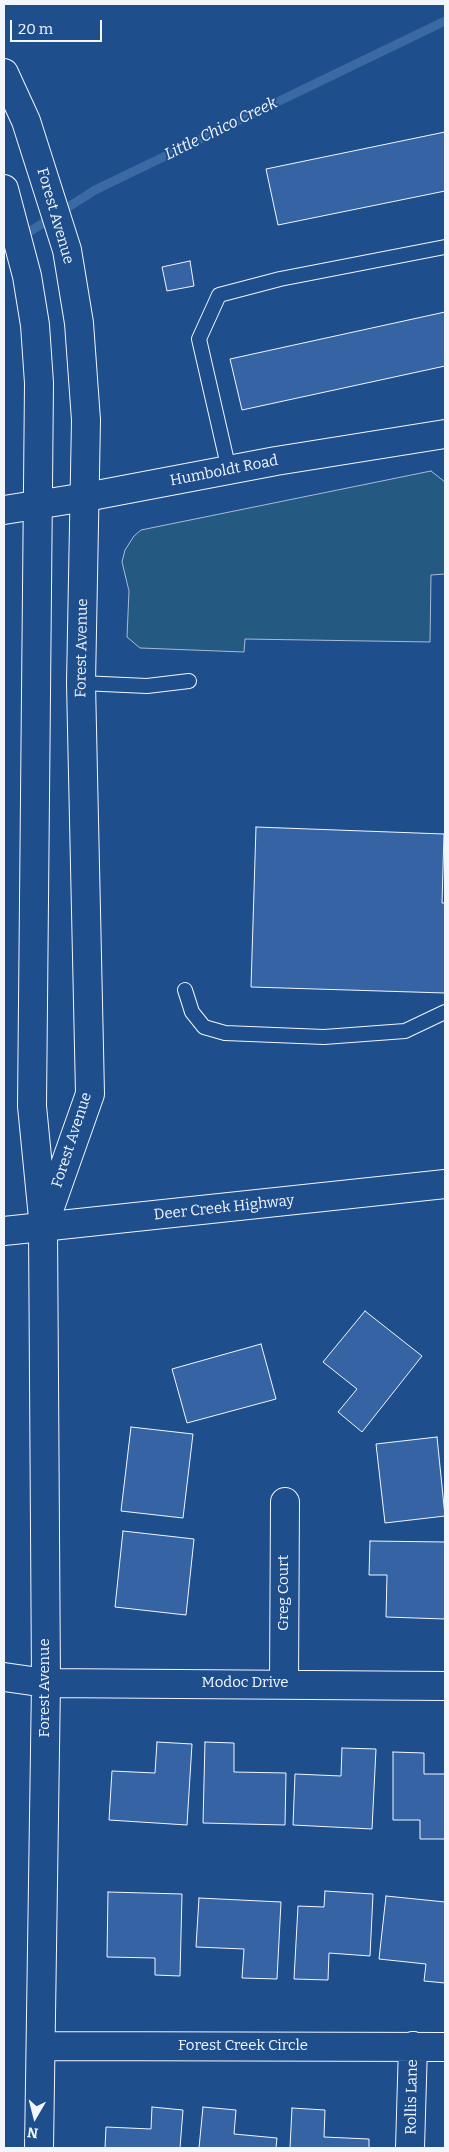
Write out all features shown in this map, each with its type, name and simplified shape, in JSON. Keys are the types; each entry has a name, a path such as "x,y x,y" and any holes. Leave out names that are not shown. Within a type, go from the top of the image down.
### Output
{"street":[{"name":"Forest Avenue","path":"4,73 26,121 67,250 80,332 86,420 81,683 90,1094 44,1227"},
{"name":"Forest Avenue","path":"4,190 27,276 35,325 39,384 35,630 32,1106 44,1227 46,1683 40,2148"},
{"name":"Humboldt Road","path":"4,510 445,434"},
{"name":"Deer Creek Highway","path":"4,1231 445,1184"},
{"name":"Greg Court","path":"284,1683 285,1502"},
{"name":"Modoc Drive","path":"4,1678 46,1683 284,1683 445,1686"},
{"name":"Forest Creek Circle","path":"42,2046 445,2047"},
{"name":"Rollis Lane","path":"410,2148 413,2046"}],"lane":[{"path":"229,470 199,340 219,295 280,278 445,247"},
{"path":"81,683 147,686 189,681"},
{"path":"185,990 192,1012 204,1028 225,1033 324,1037 405,1031 445,1012"}],"shaded area":[{"path":"431,471 445,482 445,574 431,575 430,642 245,639 244,652 140,648 127,637 129,591 122,562 125,550 134,536 141,530"}],"building":[{"path":"445,132 445,191 278,225 266,169"},
{"path":"190,261 194,286 167,291 162,267"},
{"path":"445,312 445,366 242,410 230,359"},
{"path":"256,827 444,834 442,903 445,903 445,993 251,987"},
{"path":"365,1311 422,1356 362,1432 338,1412 357,1389 323,1362"},
{"path":"261,1344 276,1399 187,1423 172,1369"},
{"path":"131,1427 193,1434 183,1518 121,1511"},
{"path":"437,1437 445,1516 385,1523 376,1444"},
{"path":"123,1531 194,1539 186,1615 115,1607"},
{"path":"370,1541 445,1542 445,1619 386,1617 387,1575 369,1575"},
{"path":"157,1742 192,1744 187,1825 109,1820 112,1771 155,1773"},
{"path":"205,1742 234,1743 234,1772 286,1773 285,1825 203,1823"},
{"path":"342,1748 376,1749 372,1829 293,1825 295,1774 341,1776"},
{"path":"393,1752 424,1753 424,1774 445,1774 445,1839 420,1839 420,1820 393,1820"},
{"path":"325,1891 373,1894 370,1956 329,1953 328,1980 294,1979 298,1906 324,1907"},
{"path":"108,1892 182,1894 180,1976 155,1975 155,1958 107,1957"},
{"path":"386,1896 445,1902 445,1983 424,1981 426,1964 379,1959"},
{"path":"199,1898 281,1902 277,1979 242,1978 244,1949 196,1947"},
{"path":"152,2107 183,2110 180,2148 105,2148 106,2127 151,2129"},
{"path":"203,2107 236,2110 234,2134 277,2138 276,2148 199,2148"},
{"path":"292,2108 325,2110 324,2137 369,2139 369,2148 290,2148"}],"waterway":[{"name":"Little Chico Creek","path":"4,248 95,190 445,21"}]}
